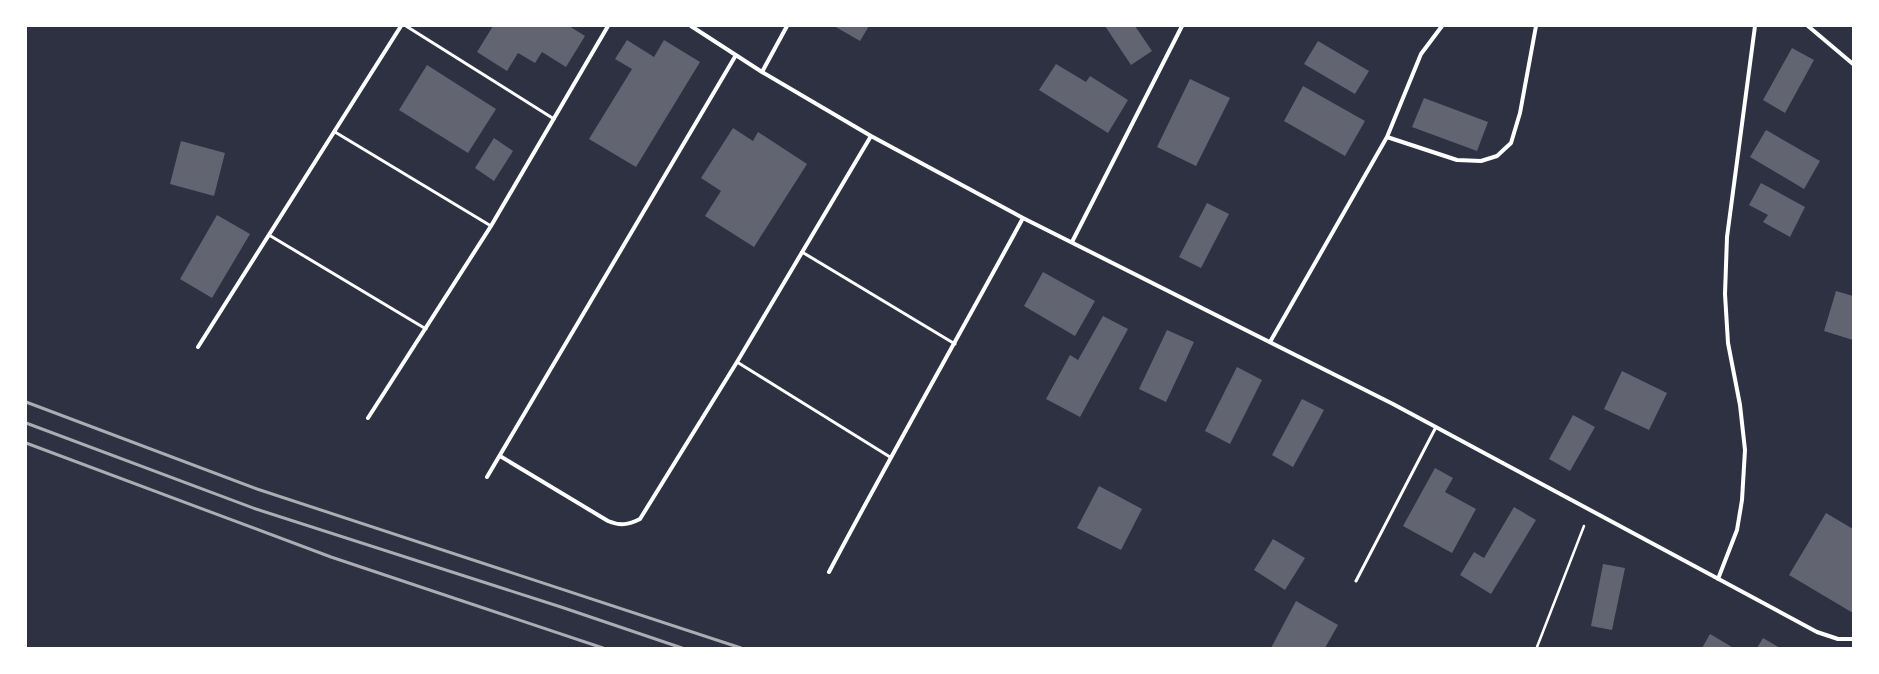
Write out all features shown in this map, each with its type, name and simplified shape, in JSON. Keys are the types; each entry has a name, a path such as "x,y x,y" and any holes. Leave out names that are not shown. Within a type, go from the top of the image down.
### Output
{"street":[{"path":"198,346 401,26"},
{"path":"368,418 426,329 490,226 608,26"},
{"path":"691,26 762,72 871,136 1023,218 1436,427 1591,509 1817,632 1838,639 1853,639"},
{"path":"762,72 787,26"},
{"path":"1072,242 1182,26"},
{"path":"1270,342 1387,137 1420,54 1442,26"},
{"path":"1387,137 1458,160 1481,161 1497,156 1511,143 1520,113 1536,26"},
{"path":"1718,579 1737,530 1742,493 1745,450 1740,405 1728,343 1725,294 1726,237 1755,26"},
{"path":"1808,26 1853,64"},
{"path":"487,477 736,55"},
{"path":"500,456 608,521 619,525 630,524 640,519 737,362 871,136"},
{"path":"829,572 890,457 955,344 1023,218"}],"lane":[{"path":"406,26 554,119"},
{"path":"335,132 490,226"},
{"path":"269,235 426,329"},
{"path":"802,252 955,344"},
{"path":"737,362 890,457"},
{"path":"1356,580 1436,427"}],"path":[{"path":"1537,646 1591,509"}],"building":[{"path":"493,26 569,26 585,36 566,67 542,52 535,63 518,53 507,71 477,52"},
{"path":"834,26 869,26 860,41"},
{"path":"1105,26 1135,26 1152,51 1131,65"},
{"path":"627,40 654,57 664,40 700,62 636,167 589,139 632,69 615,59"},
{"path":"1318,41 1369,71 1355,94 1304,64"},
{"path":"1792,48 1814,60 1785,113 1763,100"},
{"path":"1056,64 1086,82 1090,76 1128,100 1108,133 1039,90"},
{"path":"427,65 496,109 468,153 399,110"},
{"path":"1190,79 1230,98 1196,166 1157,147"},
{"path":"1303,86 1365,121 1345,156 1284,121"},
{"path":"1424,98 1488,122 1477,151 1412,127"},
{"path":"733,128 753,141 758,132 807,164 754,247 705,216 721,191 701,178"},
{"path":"1766,130 1820,161 1804,189 1750,157"},
{"path":"494,138 513,151 494,181 475,168"},
{"path":"181,141 225,153 214,196 170,184"},
{"path":"1761,183 1805,207 1790,237 1763,222 1768,215 1749,205"},
{"path":"1207,203 1229,214 1201,268 1179,257"},
{"path":"217,215 250,234 212,298 180,279"},
{"path":"1043,272 1095,301 1075,336 1024,306"},
{"path":"1836,291 1853,296 1853,340 1824,331"},
{"path":"1103,316 1128,329 1080,417 1046,399 1070,355 1078,360"},
{"path":"1167,330 1194,342 1166,402 1139,389"},
{"path":"1237,367 1262,380 1230,444 1205,431"},
{"path":"1622,371 1667,393 1649,430 1604,409"},
{"path":"1302,399 1324,410 1293,467 1272,455"},
{"path":"1573,415 1595,427 1570,471 1549,459"},
{"path":"1435,468 1453,478 1445,492 1476,509 1452,553 1403,526"},
{"path":"1099,486 1142,509 1121,550 1077,528"},
{"path":"1514,507 1536,520 1491,594 1460,575 1474,552 1484,558"},
{"path":"1826,513 1853,529 1853,613 1789,575"},
{"path":"1273,539 1305,558 1285,590 1254,570"},
{"path":"1603,564 1625,568 1612,630 1591,626"},
{"path":"1296,601 1338,625 1325,648 1271,648"},
{"path":"1710,634 1732,647 1702,648"},
{"path":"1763,638 1780,648 1757,648"}],"railway":[{"path":"26,402 257,489 741,648"},
{"path":"26,423 256,509 561,607 682,648"},
{"path":"26,443 331,557 603,648"}]}
